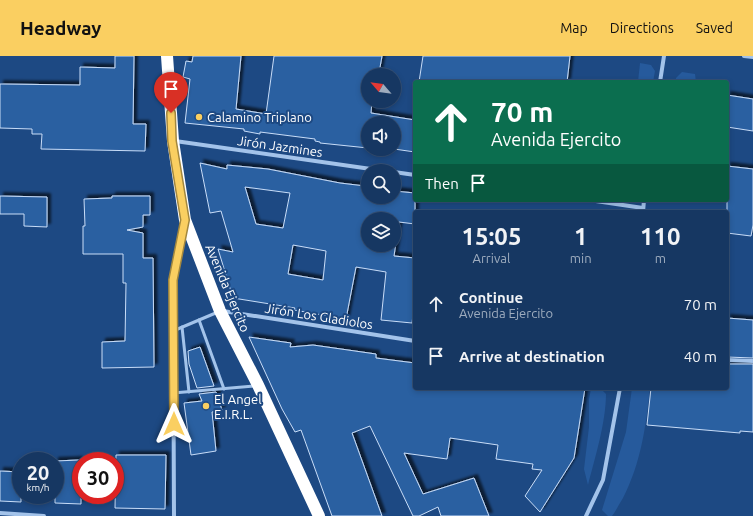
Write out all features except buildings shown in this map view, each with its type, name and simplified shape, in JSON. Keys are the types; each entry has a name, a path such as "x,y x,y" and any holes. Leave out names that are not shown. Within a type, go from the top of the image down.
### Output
{"highway":[{"name":"Avenida Ejercito","path":"167,56 172,141 185,220 220,311 258,385 320,516"}],"street":[{"path":"660,80 664,56"},
{"path":"744,56 753,57"},
{"name":"Jirón Jazmines","path":"172,141 361,168"},
{"path":"401,173 413,175"},
{"path":"600,202 643,210"},
{"path":"174,516 173,280 185,220"},
{"name":"Jirón Los Gladiolos","path":"220,311 413,341"},
{"path":"729,360 753,361"},
{"path":"586,516 603,480 620,390"},
{"path":"0,513 44,516"}],"lane":[{"path":"174,331 220,311"},
{"path":"199,320 224,389"},
{"path":"182,327 189,392"},
{"path":"173,393 258,385"}],"shaded area":[{"path":"640,63 651,65 655,71 653,80 638,80"},
{"path":"682,72 695,74 696,80 676,80"},
{"path":"591,390 602,390 606,394 606,405 600,440 588,485 584,469 589,427 589,399"},
{"path":"632,390 650,390 642,444 634,471 623,498 612,516 608,516 602,510 626,432"}],"place":[{"name":"Calamino Triplano","path":"199,117"},
{"name":"El Angel E.I.R.L.","path":"206,406"}],"route":[{"path":"171,113 172,141 185,220 173,280 174,424"}]}
